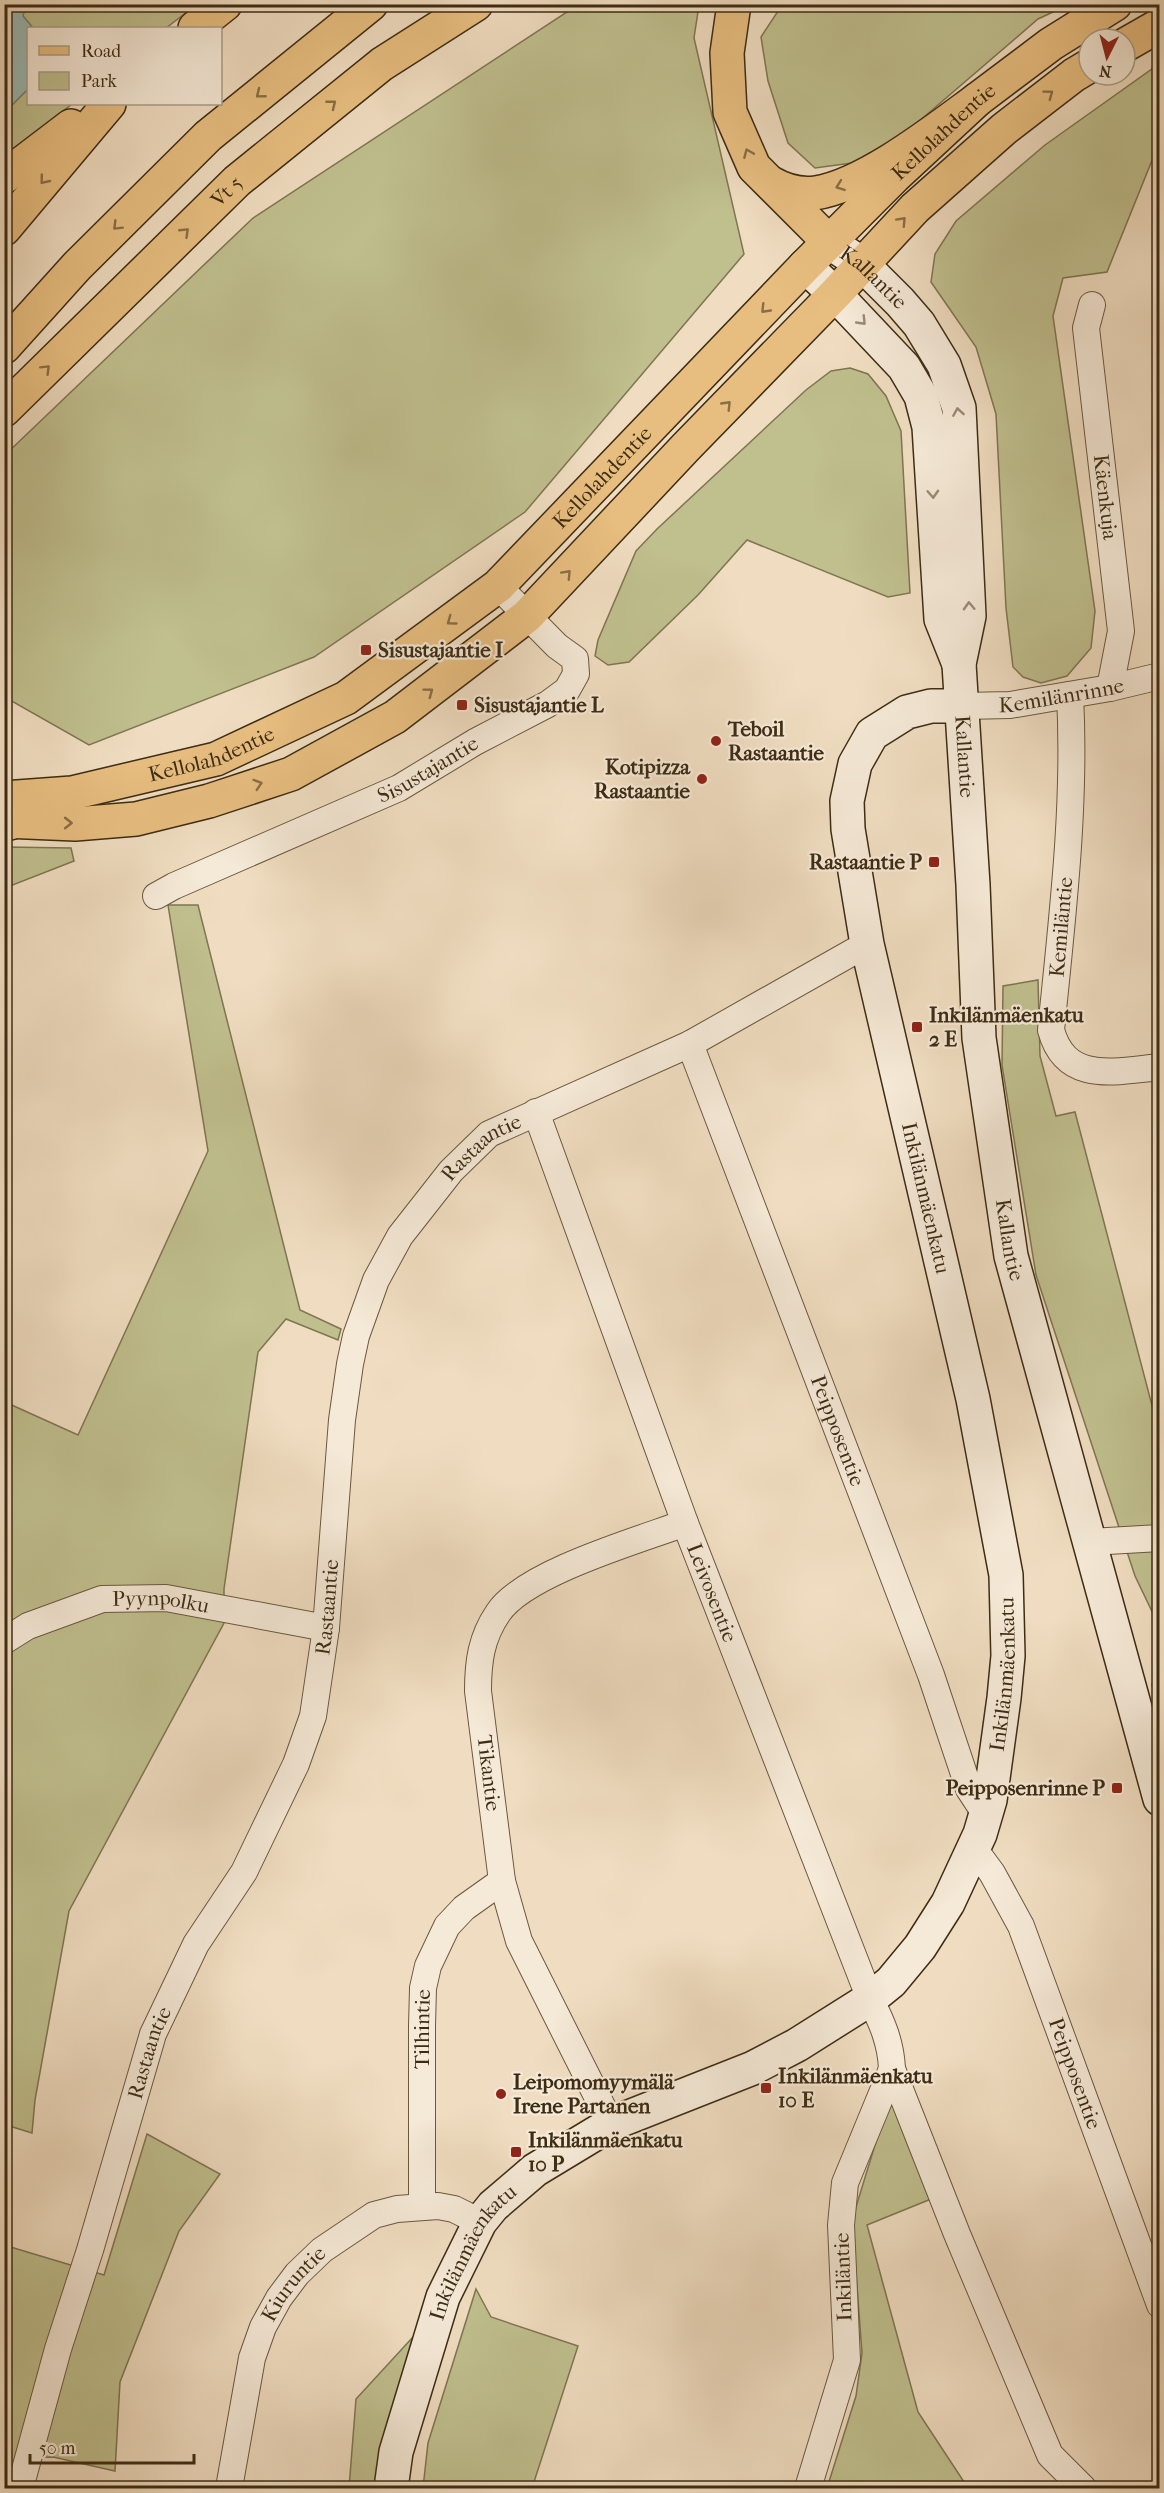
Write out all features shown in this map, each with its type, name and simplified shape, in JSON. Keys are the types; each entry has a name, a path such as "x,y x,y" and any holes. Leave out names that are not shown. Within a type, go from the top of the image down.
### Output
{"main road":[{"path":"196,27 225,4"},
{"path":"4,347 77,266 208,136 371,4"},
{"name":"Vt 5","path":"4,410 237,181 382,64 476,4"},
{"path":"734,4 727,53 730,112 754,167 829,242"},
{"name":"Kellolahdentie","path":"6,817 72,793 216,759 346,698 498,586 805,266 894,177 978,99 1051,44 1114,4"},
{"path":"1137,38 1160,25"},
{"name":"Kellolahdentie","path":"6,817 75,824 136,819 209,801 291,774 395,717 527,616 915,208 1004,129 1077,75"},
{"path":"770,183 801,194 835,188 857,179 914,144 978,99"},
{"path":"4,177 100,105"},
{"path":"4,229 108,105"}],"street":[{"name":"Kallantie","path":"829,242 862,264 919,324 944,365 959,408 969,616 959,664 979,1038 1011,1256 1160,1799"},
{"name":"Kallantie","path":"805,266 835,294 904,367 921,396 929,427 940,619 959,664"},
{"name":"Käenkuja","path":"1092,305 1086,328 1121,631 1110,688"},
{"name":"Sisustajantie","path":"156,896 174,886 399,788 475,742 548,704 567,690 576,674 574,659 498,586"},
{"name":"Kemilänrinne","path":"963,706 1010,705 1110,688 1160,676"},
{"name":"Kemiläntie","path":"1070,695 1072,744 1066,881 1052,1030 1055,1044 1063,1055 1078,1067 1092,1071 1160,1067"},
{"name":"Inkilänmäenkatu","path":"391,2488 396,2452 443,2297 480,2222 493,2205 535,2170 611,2124 753,2068 796,2045 870,1999 891,1982 920,1947 948,1903 975,1850 986,1815 1004,1698 1008,1656 1006,1575 973,1399 867,944 848,829 847,801 855,764 872,734 907,712 931,706 963,706"},
{"name":"Rastaantie","path":"20,2488 58,2349 90,2250 153,2034 196,1944 244,1872 296,1764 314,1716 326,1628 342,1420 356,1336 376,1280 400,1236 473,1147 489,1134 690,1044 867,944"},
{"name":"Peipposentie","path":"690,1044 931,1675 969,1789 986,1815"},
{"name":"Leivosentie","path":"536,1112 686,1523 870,1999 888,2039 892,2069 957,2234 1050,2455 1083,2488"},
{"name":"Tikantie","path":"611,2124 519,1941 502,1881 478,1691 478,1662 481,1647 499,1610 530,1583 574,1564 686,1523"},
{"path":"1090,1542 1160,1538"},
{"name":"Pyynpolku","path":"4,1641 28,1626 102,1599 166,1598 326,1628"},
{"name":"Peipposentie","path":"975,1850 992,1873 1021,1926 1160,2305"},
{"name":"Tilhintie","path":"422,2207 422,2026 423,1988 428,1966 447,1926 464,1908 502,1881"},
{"name":"Inkiläntie","path":"808,2488 847,2360 841,2224 845,2183 892,2069"},
{"name":"Kiuruntie","path":"229,2488 252,2358 263,2327 279,2298 297,2274 322,2250 374,2215 397,2209 422,2207 454,2209 480,2222"}],"green space":[{"path":"579,4 699,5 694,38 744,254 525,512 314,657 89,745 10,700 5,701 5,455 253,218"},
{"path":"25,5 196,5 167,27 32,27 23,16"},
{"path":"782,5 1068,5 1038,19 903,135 852,163 815,168 788,143 768,81 761,37"},
{"path":"1159,64 1159,143 1107,272 1063,278 1053,316 1095,611 1091,648 1067,676 1041,683 1023,677 1013,667 1006,608 996,414 976,347 931,282 935,254 956,221 1045,145 1127,87 1137,87 1137,80"},
{"path":"27,90 27,105 71,105 23,143 5,169 5,112"},
{"path":"850,368 868,374 886,396 901,431 910,593 888,597 747,540 698,595 629,662 608,665 595,656 598,640 636,551 806,390 831,371"},
{"path":"5,847 71,848 74,861 5,888"},
{"path":"168,905 198,905 300,1310 341,1329 338,1340 286,1319 258,1352 224,1589 224,1623 69,1911 35,2100 32,2133 6,2125 5,2128 5,1402 78,1435 208,1151"},
{"path":"1038,980 1040,1056 1056,1116 1075,1112 1159,1432 1159,1655 1158,1624 1135,1576 1036,1275 1002,1065 1003,986"},
{"path":"1159,1655 1159,1715 1152,1685"},
{"path":"894,2104 931,2199 867,2225 918,2412 968,2488 827,2488 856,2396 862,2353 852,2220 886,2109"},
{"path":"147,2134 220,2174 179,2231 120,2382 115,2471 53,2457 16,2458 8,2488 5,2488 4,2245 104,2275"},
{"path":"476,2289 491,2317 578,2346 533,2485 542,2488 423,2488 428,2443"},
{"path":"413,2337 385,2438 380,2488 349,2488 356,2399"}],"water":[{"path":"5,4 25,5 23,16 32,27 27,27 27,90 5,112"}],"place":[{"name":"Sisustajantie I","path":"366,650"},
{"name":"Sisustajantie L","path":"462,705"},
{"name":"Teboil Rastaantie","path":"716,741"},
{"name":"Kotipizza Rastaantie","path":"702,779"},
{"name":"Rastaantie P","path":"934,862"},
{"name":"Inkilänmäenkatu 2 E","path":"917,1027"},
{"name":"Peipposenrinne P","path":"1117,1788"},
{"name":"Inkilänmäenkatu 10 E","path":"766,2088"},
{"name":"Leipomomyymälä Irene Partanen","path":"501,2094"},
{"name":"Inkilänmäenkatu 10 P","path":"516,2152"}]}
